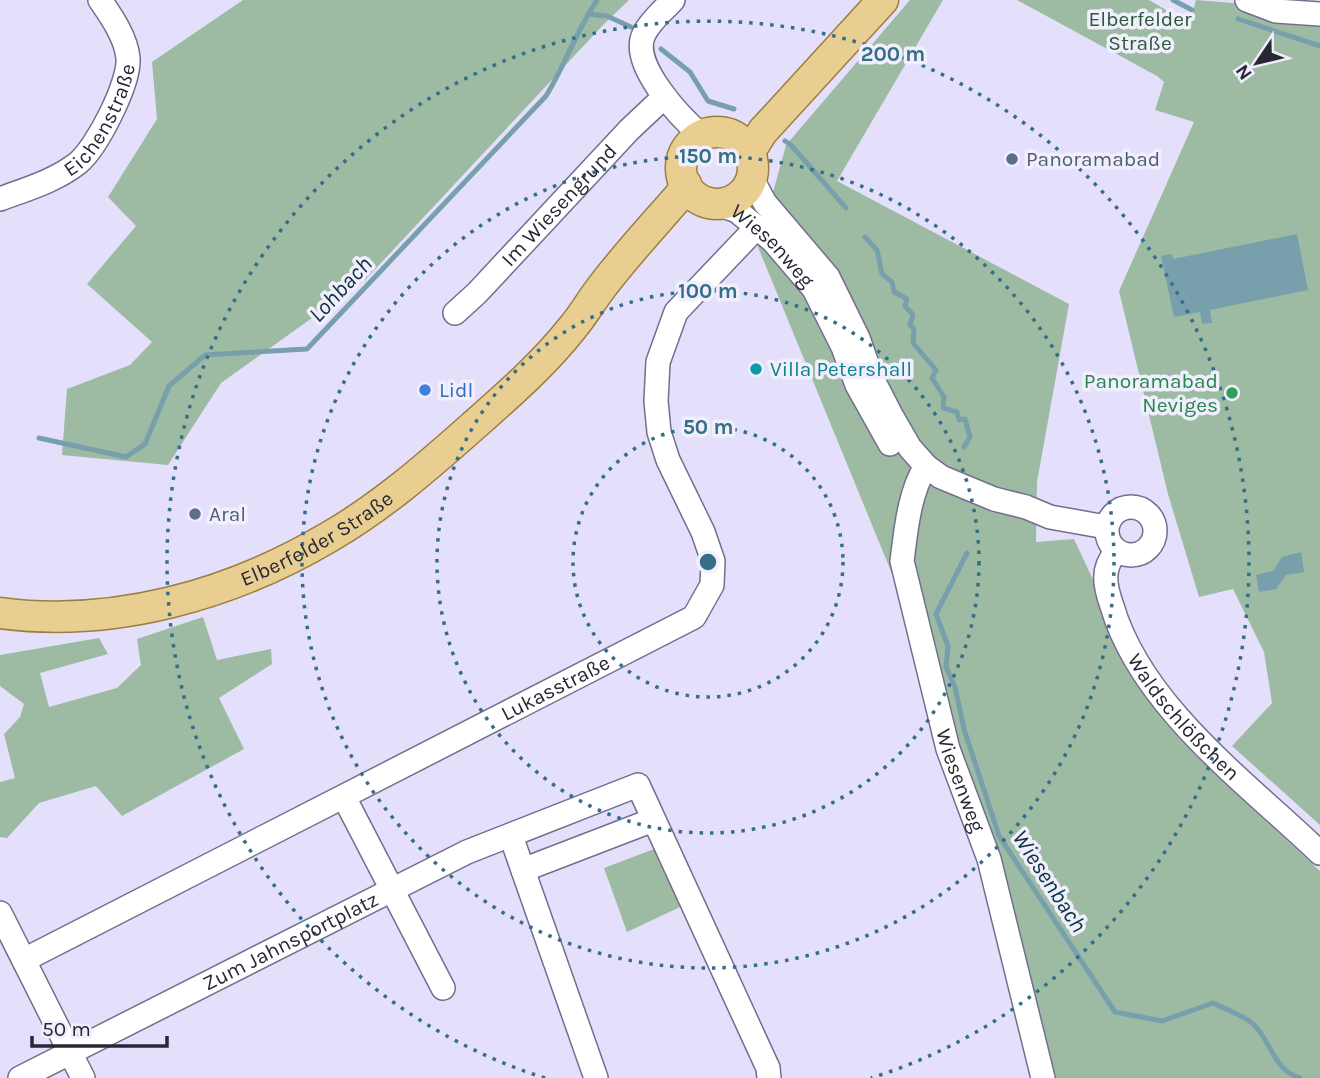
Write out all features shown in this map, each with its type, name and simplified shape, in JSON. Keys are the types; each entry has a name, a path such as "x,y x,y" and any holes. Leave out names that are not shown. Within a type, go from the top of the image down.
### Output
{"main road":[{"path":"718,144 749,120 864,0"},
{"path":"704,197 681,170 684,157 763,131 883,0"},
{"name":"Elberfelder Straße","path":"0,613 31,617 94,615 182,601 283,561 328,538 372,509 439,457 508,394 573,327 610,296 704,197 733,201 745,192 718,144"}],"street":[{"name":"Eichenstraße","path":"0,199 61,175 80,160 108,120 122,90 128,58 118,27 100,0"},
{"path":"673,0 643,35 642,51 647,67 664,97 718,144"},
{"path":"1247,0 1276,11 1320,14"},
{"name":"Im Wiesengrund","path":"455,313 477,293 629,130 664,97"},
{"name":"Wiesenweg","path":"718,144 828,277 858,338 872,378 922,472 906,530 902,561 948,749 989,859 1044,1078"},
{"name":"Wiesenweg","path":"704,197 737,211 757,227 773,241 814,289 877,424 902,461 922,472 947,495 989,513 1022,520 1051,517 1107,527"},
{"name":"Lukasstraße","path":"24,960 694,617 712,585 713,561 703,532 667,460 659,432 656,401 658,362 676,312 757,227"},
{"path":"1135,507 1152,517 1155,536 1145,552 1127,556 1116,552 1111,546 1107,527 1117,511 1135,507"},
{"name":"Waldschlößchen","path":"1116,552 1105,569 1105,586 1116,620 1150,684 1186,727 1320,853"},
{"name":"Zum Jahnsportplatz","path":"20,1078 467,852 638,785 768,1068 769,1078"},
{"path":"344,797 443,988"},
{"path":"523,870 653,820"},
{"path":"511,835 596,1078"},
{"path":"0,913 83,1078"}],"green space":[{"path":"243,0 629,0 365,280 221,383 168,465 62,455 67,389 130,365 152,342 87,284 136,226 108,197 157,119 152,62"},
{"path":"910,0 943,0 837,181 1069,304 1037,482 1036,542 1074,539 1095,584 1123,658 1142,691 1209,768 1320,871 1320,1078 1051,1078 920,642 758,247 786,145"},
{"name":"Panoramabad Neviges","path":"1017,0 1149,0 1190,24 1196,0 1233,3 1320,18 1320,825 1232,746 1272,703 1264,652 1233,589 1199,597 1168,494 1119,291 1194,122 1155,110 1164,82 1157,76"},
{"path":"203,617 217,660 271,649 272,664 219,698 244,749 122,816 96,786 39,803 7,838 0,837 0,782 15,778 4,734 20,717 24,704 0,686 0,655 99,638 108,654 40,673 49,707 117,688 141,665 137,639"},
{"path":"654,849 680,907 627,932 604,868"}],"shaded area":[{"path":"1297,234 1308,290 1210,310 1212,323 1202,324 1200,312 1174,317 1161,256 1172,254 1173,259"},
{"path":"1301,552 1304,572 1286,575 1276,589 1259,592 1256,575 1273,571 1282,557"}],"waterway":[{"name":"Lohbach","path":"39,438 126,457 145,444 169,386 205,355 307,349 546,96 597,0"},
{"path":"1173,0 1192,10"},
{"name":"Wiesenbach","path":"588,14 607,16 631,27"},
{"path":"1238,19 1320,46"},
{"name":"Wiesenbach","path":"661,49 690,72 708,101 734,109"},
{"name":"Wiesenbach","path":"785,141 846,208"},
{"name":"Wiesenbach","path":"865,237 877,250 882,274 892,282 894,292 907,299 905,306 913,315 910,325 914,329 913,343 936,370 932,378 944,397 943,408 957,412 959,420 965,419 970,437 964,447"},
{"name":"Wiesenbach","path":"967,553 936,614 948,646 946,667 955,687 964,729 999,836 1115,1012 1162,1021 1213,1003 1253,1024 1278,1062 1300,1078"}],"place":[{"name":"Panoramabad","path":"1012,159"},
{"name":"Villa Petershall","path":"756,369"},
{"name":"Lidl","path":"425,390"},
{"name":"Panoramabad Neviges","path":"1232,393"},
{"name":"Aral","path":"195,514"}]}
